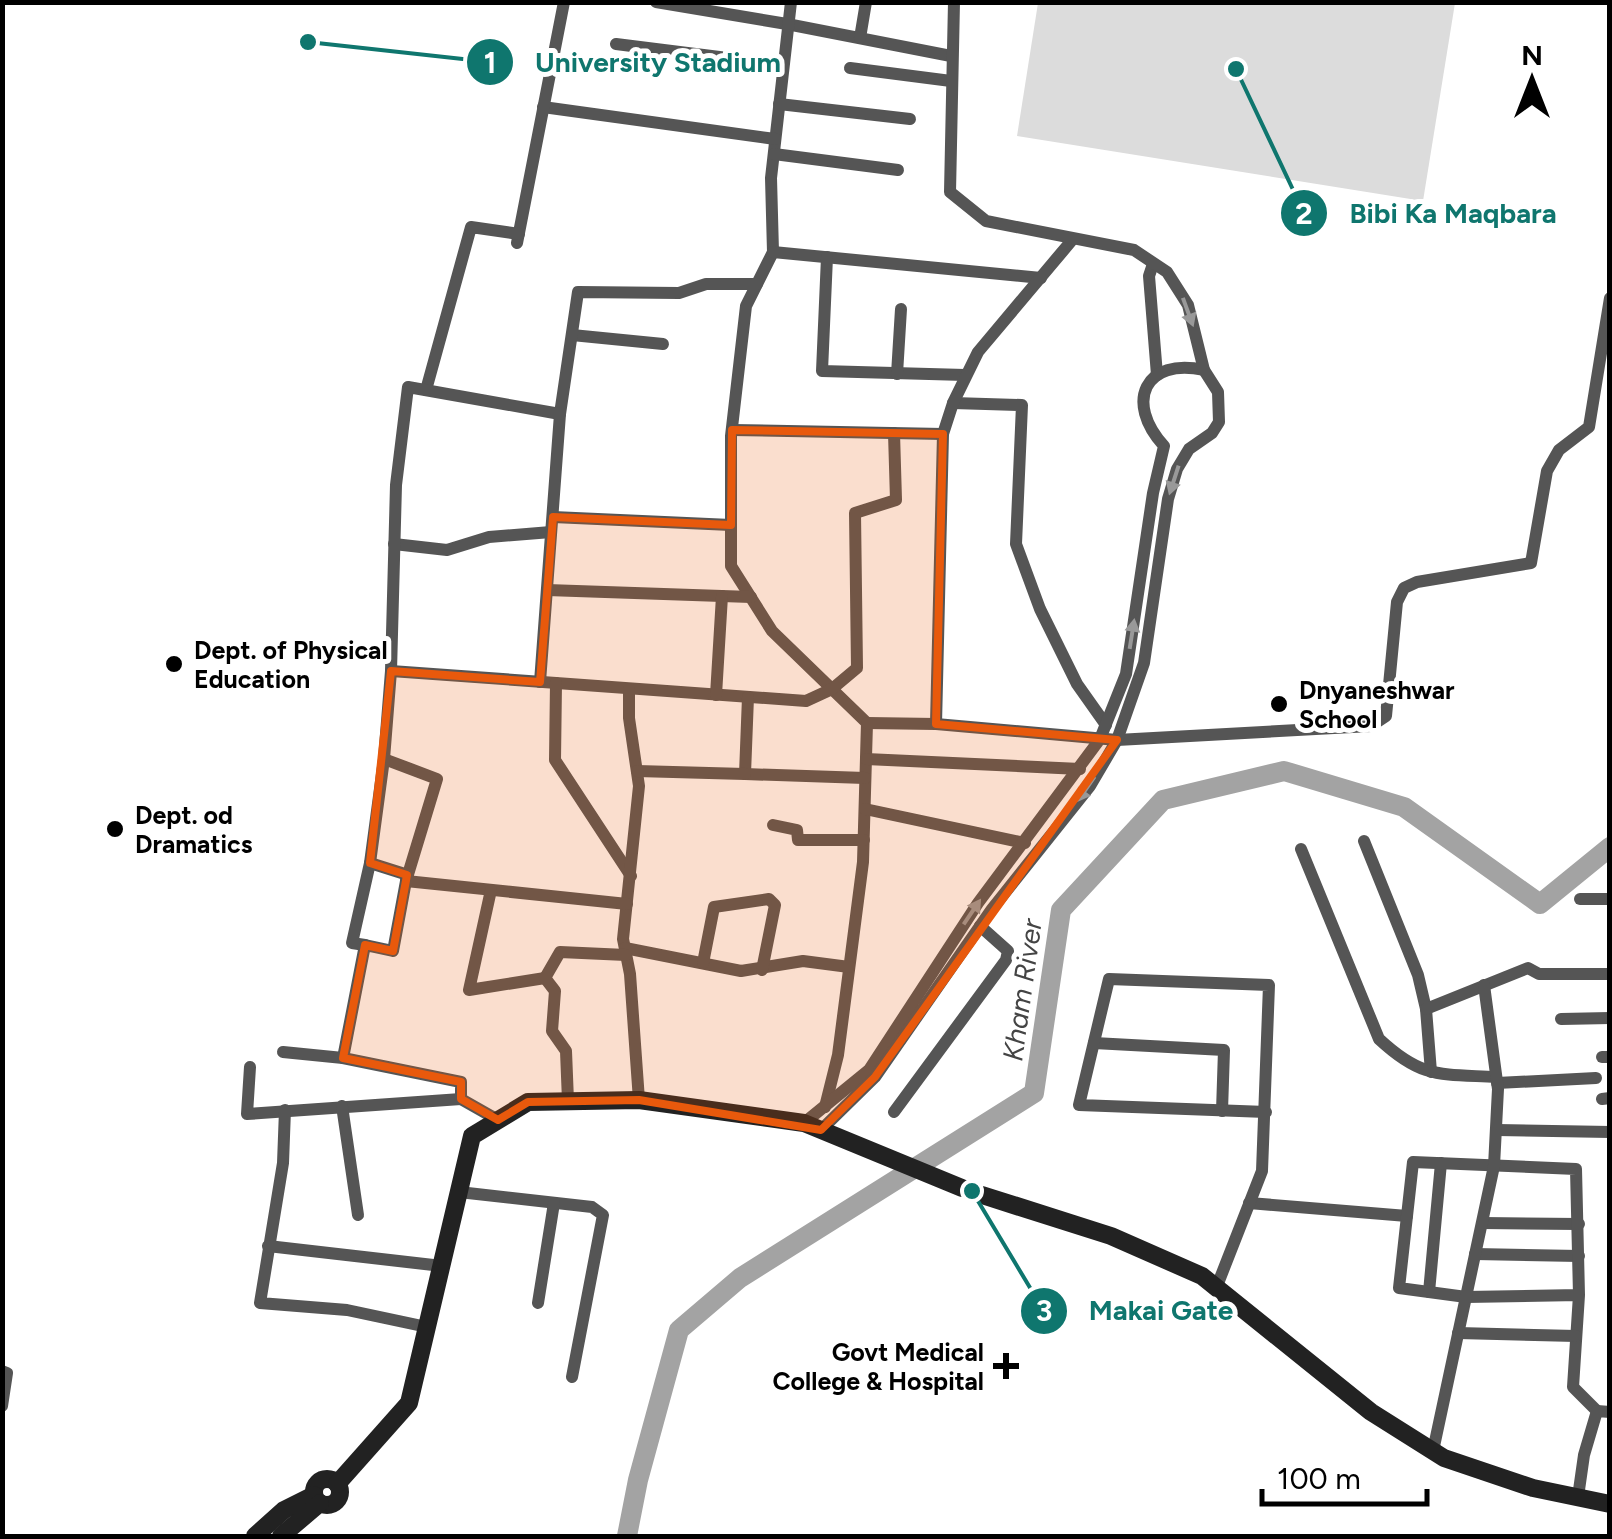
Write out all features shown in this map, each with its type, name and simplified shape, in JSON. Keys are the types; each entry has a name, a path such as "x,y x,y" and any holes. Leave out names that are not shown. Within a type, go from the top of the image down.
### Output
{"street":[{"path":"426,390 471,227 518,239 564,2"},
{"path":"656,2 696,6 951,56"},
{"path":"791,2 771,178 773,252 746,306 732,430 731,566 772,631 867,724 936,724 1117,740 1371,726 1386,716 1398,602 1404,588 1417,582 1531,563 1546,471 1559,450 1589,427 1610,298"},
{"path":"860,38 866,2"},
{"path":"813,1126 875,1077 980,926 1090,786 1117,740 1144,663 1168,499 1177,469 1188,448 1212,434 1219,422 1218,392 1204,370 1188,304 1167,272 1134,250 986,222 950,192 954,2"},
{"path":"616,44 783,65"},
{"path":"850,68 951,81"},
{"path":"779,104 910,119"},
{"path":"544,107 775,138"},
{"path":"774,154 898,170"},
{"path":"936,724 943,434 978,352 1073,239"},
{"path":"773,252 1042,278"},
{"path":"827,257 822,370 966,375"},
{"path":"1154,264 1149,276 1158,375"},
{"path":"540,682 560,414 578,292 680,293 706,284 757,284"},
{"path":"897,374 901,309"},
{"path":"572,335 663,344"},
{"path":"1188,448 1164,446 1144,421 1144,393 1158,375 1178,366 1204,370"},
{"path":"384,760 438,779 407,878 393,950 352,943 370,863 384,760 391,671 396,486 408,387 560,414"},
{"path":"953,403 1022,406 1016,544 1040,609 1077,684 1106,725"},
{"path":"732,430 943,434"},
{"path":"391,671 806,701 832,689 856,668 856,512 896,500 894,433"},
{"path":"825,1106 869,1070 978,903 1100,739 1126,674 1164,446"},
{"path":"394,544 447,550 552,524 731,525"},
{"path":"547,590 750,597"},
{"path":"716,696 722,596"},
{"path":"556,683 556,760 631,876"},
{"path":"629,689 639,786 625,952 639,1100"},
{"path":"746,774 748,698"},
{"path":"813,1126 825,1106 838,1054 850,967 864,840 867,724"},
{"path":"866,760 1080,768"},
{"path":"637,770 866,778"},
{"path":"865,809 1024,843"},
{"path":"774,825 797,830 798,840 864,840"},
{"path":"1364,841 1418,975 1426,1009 1431,1072"},
{"path":"1301,848 1379,1039 1404,1062 1431,1072 1496,1080 1596,1078"},
{"path":"370,863 407,878 627,904"},
{"path":"491,890 469,990 545,978"},
{"path":"1580,899 1610,898"},
{"path":"704,963 714,907 769,899 774,905 762,970"},
{"path":"894,1112 1006,960 1008,951 980,926"},
{"path":"343,1058 366,945"},
{"path":"545,978 560,952 625,952 742,970 803,961 850,967"},
{"path":"1426,1009 1528,968 1539,974 1610,974"},
{"path":"545,978 555,991 552,1032 566,1051 568,1102"},
{"path":"1216,1286 1262,1171 1266,1112 1269,985 1109,979 1079,1104 1266,1112"},
{"path":"1433,1452 1494,1166 1496,1080 1484,985"},
{"path":"1561,1019 1610,1018"},
{"path":"1094,1043 1224,1050 1222,1111"},
{"path":"283,1052 343,1058 462,1082 461,1099"},
{"path":"250,1067 247,1114 461,1099 498,1120"},
{"path":"281,1536 317,1499 318,1482 328,1479 337,1484 409,1403 472,1136 528,1102 639,1100 813,1126 954,1185"},
{"path":"342,1106 358,1215"},
{"path":"285,1110 283,1163 260,1302 346,1310 427,1327"},
{"path":"1497,1130 1610,1132"},
{"path":"1578,1498 1584,1455 1603,1412 1573,1387 1579,1295 1576,1168 1413,1162 1399,1288 1466,1297 1579,1295"},
{"path":"1429,1292 1441,1163"},
{"path":"459,1192 597,1208 604,1219 572,1376"},
{"path":"982,1195 1111,1236 1202,1276 1371,1412 1444,1458 1534,1488 1610,1504"},
{"path":"538,1302 554,1202"},
{"path":"1250,1204 1408,1216"},
{"path":"1483,1223 1579,1224"},
{"path":"268,1246 442,1266"},
{"path":"1475,1254 1579,1256"},
{"path":"1458,1333 1576,1336"},
{"path":"2,1371 7,1374 2,1406"},
{"path":"254,1536 284,1510 317,1499"}],"highlighted area":[{"path":"732,430 943,434 936,724 1117,740 875,1077 821,1130 639,1100 528,1102 498,1120 461,1099 461,1082 343,1058 365,945 393,951 407,875 370,863 391,671 540,682 553,517 731,525"}],"shaded area":[{"path":"1038,3 1455,3 1423,201 1017,136"}],"waterway":[{"name":"Kham River","path":"627,1536 638,1480 679,1330 740,1278 1034,1093 1061,910 1163,800 1284,771 1404,807 1540,904 1610,847"}],"place":[{"name":"University Stadium","path":"308,42"},
{"name":"Bibi Ka Maqbara","path":"1236,69"},
{"name":"Dept. of Physical Education","path":"174,664"},
{"name":"Dnyaneshwar School","path":"1279,704"},
{"name":"Dept. od Dramatics","path":"115,829"},
{"name":"Makai Gate","path":"972,1191"},
{"name":"Govt Medical College & Hospital","path":"1006,1366"}]}
